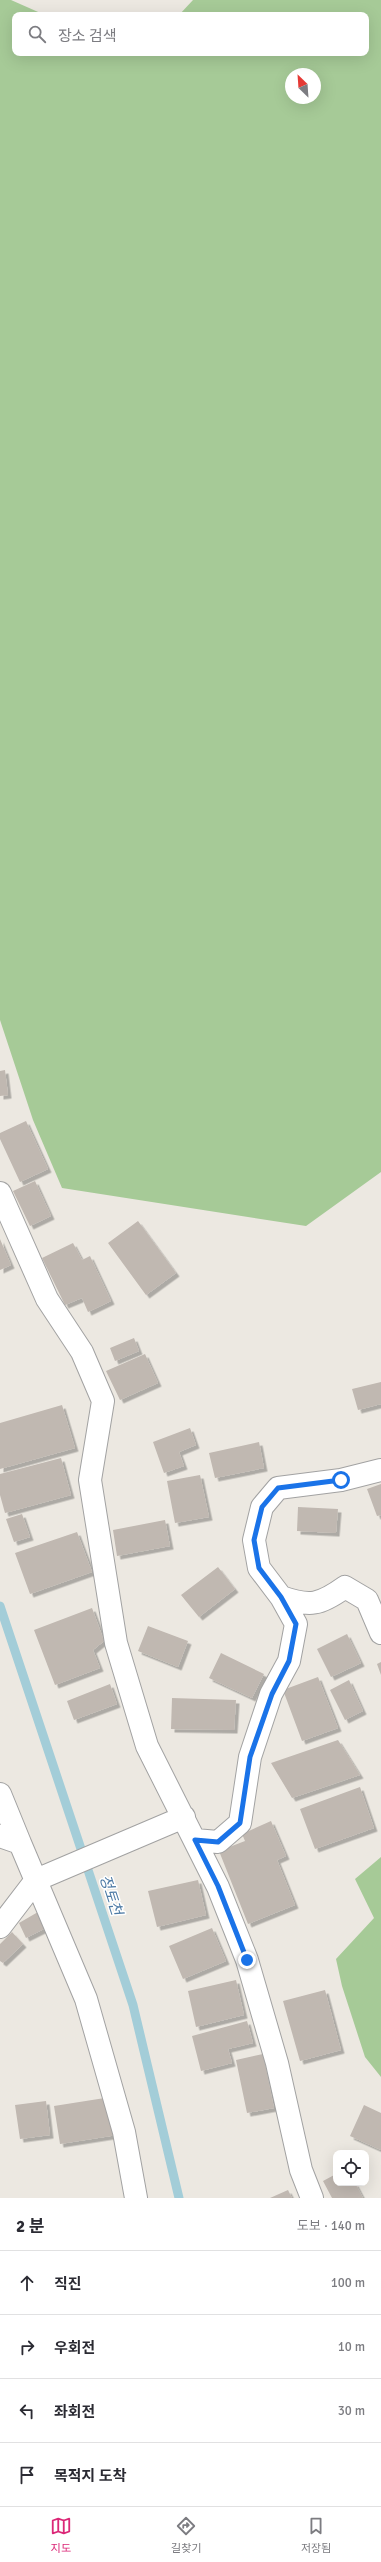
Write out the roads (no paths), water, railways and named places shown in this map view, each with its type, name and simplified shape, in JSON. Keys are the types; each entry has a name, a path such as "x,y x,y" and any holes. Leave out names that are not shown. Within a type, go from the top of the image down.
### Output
{"street":[{"path":"0,1193 47,1299 82,1352 103,1401 90,1480 116,1643 147,1746 218,1886 247,1960 277,2063 301,2170 312,2198"},
{"path":"195,1840 218,1842 240,1823 250,1757 272,1694 289,1661 296,1624 281,1597 259,1568 254,1540 262,1507 278,1488 341,1480 381,1470"},
{"path":"281,1597 304,1605 329,1599 346,1587 367,1600 381,1633"},
{"path":"0,1794 10,1840 39,1879 86,1999 124,2132 136,2198"},
{"path":"0,1927 39,1879 115,1848 184,1817"}],"waterway":[{"name":"정토천","path":"0,1606 133,2005 179,2198"}]}
